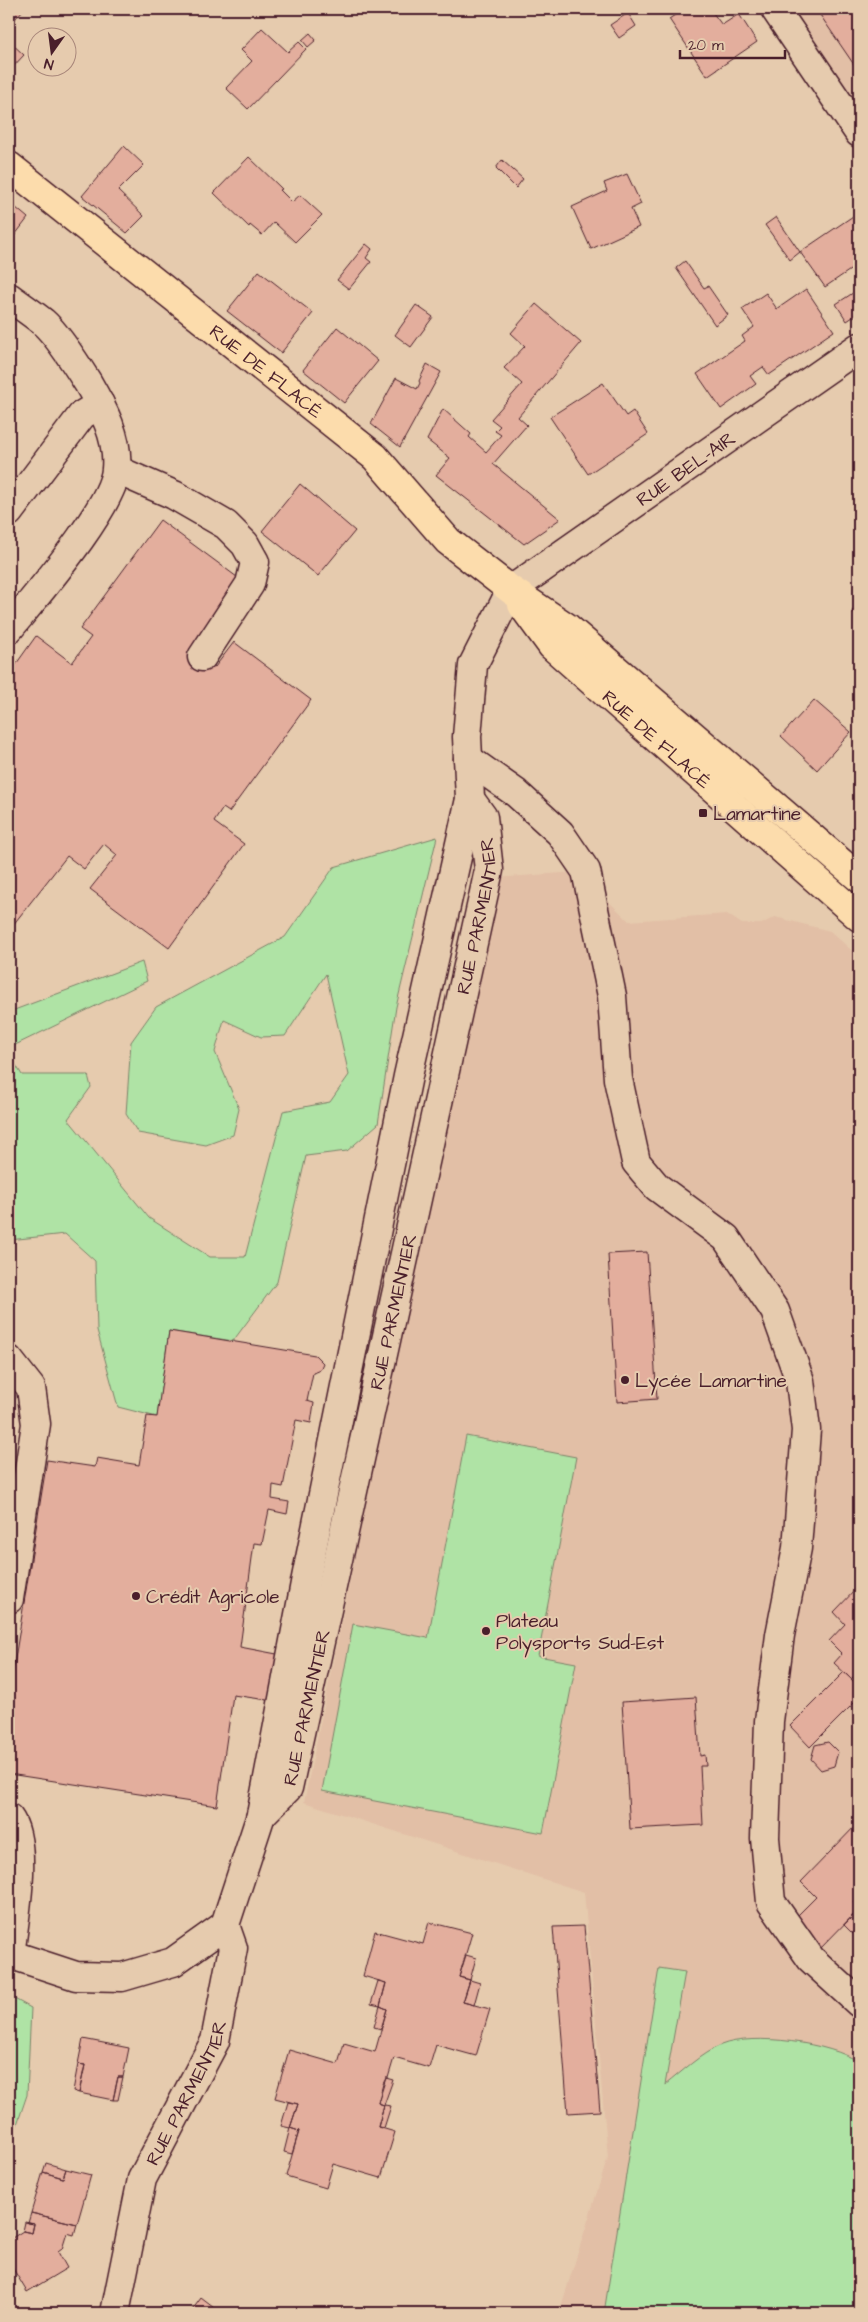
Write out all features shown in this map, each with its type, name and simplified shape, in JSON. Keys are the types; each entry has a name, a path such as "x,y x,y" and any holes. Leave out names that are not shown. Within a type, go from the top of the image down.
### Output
{"main road":[{"name":"RUE DE FLACÉ","path":"9,166 375,457 448,541 511,590 568,628 859,878"},
{"name":"RUE DE FLACÉ","path":"511,590 552,646 859,917"}],"street":[{"path":"775,9 859,133"},
{"path":"9,297 44,323 83,374 100,404 110,427 116,450 116,470 111,488 96,515 60,566 9,629"},
{"name":"RUE BEL-AIR","path":"511,590 859,347"},
{"path":"9,512 82,415 100,404"},
{"path":"116,470 174,495 226,525 245,544 255,562 250,584 202,657"},
{"name":"RUE PARMENTIER","path":"115,2313 142,2179 216,2041 233,1948 225,1924 261,1815 288,1788 488,870 483,817 470,799 468,716 474,665 511,590"},
{"path":"468,759 516,793 560,833 586,871 612,996 618,1080 636,1162 657,1187 726,1238 775,1311 800,1381 806,1430 797,1548 780,1635 769,1721 765,1838 771,1902 810,1959 859,2003"},
{"path":"9,1360 31,1388 36,1424 9,1599"},
{"path":"9,1818 15,1826 19,1858 9,1954 76,1976 122,1977 174,1962 225,1924"}],"shaded area":[{"path":"792,9 859,9 859,106"},
{"name":"Lycée Lamartine","path":"602,870 603,896 629,921 727,914 742,924 761,924 775,917 830,931 859,957 859,2313 559,2313 608,2157 584,1892 304,1802 495,878"}],"green space":[{"path":"437,837 396,1007 378,1124 347,1151 306,1156 277,1282 233,1341 169,1331 157,1417 118,1407 97,1330 95,1261 65,1234 9,1240 9,1054 22,1075 88,1075 91,1087 68,1119 149,1218 210,1257 245,1257 283,1111 330,1102 349,1075 326,974 285,1036 261,1037 224,1020 215,1052 239,1109 233,1135 206,1145 138,1133 126,1114 131,1042 156,1007 285,937 334,867"},
{"path":"142,962 147,981 9,1048 9,1012"},
{"name":"Plateau Polysports Sud-Est","path":"466,1436 576,1457 538,1656 576,1663 543,1833 322,1791 353,1624 428,1638"},
{"path":"659,1968 685,1972 665,2085 706,2053 721,2045 735,2041 771,2040 811,2045 846,2055 859,2062 859,2313 604,2313"},
{"path":"9,1996 31,2008 27,2095 9,2148"}],"building":[{"path":"9,9 24,9 14,20 11,18 9,21"},
{"path":"684,9 710,9 722,25 739,14 757,42 707,76 669,19"},
{"path":"816,9 859,9 859,72"},
{"path":"628,13 636,26 619,38 610,25"},
{"path":"262,28 288,52 299,42 306,49 248,109 226,88 252,61 241,50"},
{"path":"310,33 316,40 308,47 302,40"},
{"path":"9,41 24,55 10,70 9,69"},
{"path":"124,146 144,165 118,191 144,216 127,233 82,196"},
{"path":"249,157 282,189 280,190 292,202 300,195 322,215 295,242 274,222 262,235 250,225 249,227 214,193"},
{"path":"502,160 523,179 516,188 496,168"},
{"path":"627,174 641,204 631,209 639,227 591,249 572,207 607,191 604,183"},
{"path":"9,202 28,218 15,235 9,229"},
{"path":"859,212 859,264 825,287 800,252"},
{"path":"776,217 800,252 790,260 765,225"},
{"path":"366,244 372,249 366,258 371,262 349,289 337,280"},
{"path":"685,261 704,288 708,286 728,315 715,325 676,268"},
{"path":"259,271 313,313 281,353 227,311"},
{"path":"806,289 834,331 769,375 763,367 750,376 756,384 721,409 697,374 745,341 742,336 754,327 742,309 766,293 777,309"},
{"path":"856,291 859,295 859,313 847,321 836,304"},
{"path":"536,304 581,343 518,417 527,425 493,464 560,519 524,544 436,475 450,458 427,440 443,409 471,434 469,437 486,452 501,435 495,431 500,426 491,419 522,384 504,368 525,346 511,333"},
{"path":"416,305 433,317 411,347 395,335"},
{"path":"337,327 378,361 344,403 303,370"},
{"path":"427,364 441,372 400,447 371,424 396,378 417,389"},
{"path":"603,383 626,416 633,411 648,434 588,474 550,417"},
{"path":"300,484 355,531 318,576 262,531"},
{"path":"160,520 241,580 190,649 215,667 234,642 311,700 229,812 223,808 214,822 244,844 169,948 90,889 117,855 104,844 84,869 67,856 9,930 9,674 36,636 72,663 91,637 80,629"},
{"path":"859,604 859,618 852,611"},
{"path":"814,700 851,732 817,770 781,736"},
{"path":"647,1252 657,1399 617,1402 608,1254"},
{"name":"Crédit Agricole","path":"169,1331 315,1355 323,1363 320,1370 313,1373 307,1401 314,1403 311,1423 296,1420 283,1487 273,1485 272,1499 289,1502 287,1514 269,1510 262,1544 254,1543 240,1647 282,1655 274,1701 233,1695 217,1806 9,1774 9,1696 47,1460 95,1467 97,1458 139,1465 147,1416 157,1417"},
{"path":"859,1586 859,1671 851,1679 834,1663 842,1654 829,1641 845,1624 834,1612"},
{"path":"844,1672 859,1687 859,1698 810,1747 790,1726"},
{"path":"696,1697 700,1756 705,1755 706,1766 700,1766 703,1825 630,1829 622,1702"},
{"path":"828,1742 838,1752 834,1766 821,1770 811,1759 815,1745"},
{"path":"859,1822 859,1896 853,1902 859,1909 818,1951 795,1918 816,1897 801,1882"},
{"path":"853,1916 859,1922 859,1940 844,1925"},
{"path":"429,1922 472,1933 459,1977 470,1980 463,2002 490,2009 476,2056 436,2045 429,2068 394,2058 388,2078 386,2078 383,2084 378,2103 384,2105 378,2127 395,2132 381,2178 333,2164 326,2188 286,2176 299,2131 290,2128 298,2104 275,2098 289,2050 338,2064 344,2043 375,2052 387,2009 380,2006 386,1983 363,1976 375,1931 423,1944"},
{"path":"584,1926 600,2111 568,2113 553,1927"},
{"path":"466,1955 476,1958 470,1980 459,1977"},
{"path":"470,1980 480,1983 474,2005 463,2002"},
{"path":"378,1981 386,1983 380,2006 371,2004"},
{"path":"380,2006 387,2009 381,2029 374,2027"},
{"path":"83,2039 129,2048 123,2077 118,2077 113,2100 79,2093 85,2065 78,2064"},
{"path":"78,2064 85,2065 79,2093 73,2091"},
{"path":"118,2077 123,2077 118,2100 113,2100"},
{"path":"386,2078 393,2080 384,2105 378,2103"},
{"path":"288,2102 298,2104 290,2128 281,2126"},
{"path":"384,2105 391,2106 384,2128 378,2127"},
{"path":"290,2128 299,2131 292,2154 284,2152"},
{"path":"46,2163 66,2169 63,2178 43,2172"},
{"path":"66,2169 91,2175 77,2224 31,2213 43,2172 63,2178"},
{"path":"31,2213 77,2224 74,2235 67,2233 62,2249 58,2252 67,2268 27,2292 9,2262 9,2240 23,2231 32,2233 34,2224 28,2223"},
{"path":"25,2222 34,2224 32,2233 23,2231"},
{"path":"201,2298 218,2311 216,2313 190,2313"}],"place":[{"name":"Lamartine","path":"703,813"},
{"name":"Lycée Lamartine","path":"625,1380"},
{"name":"Crédit Agricole","path":"136,1596"},
{"name":"Plateau Polysports Sud-Est","path":"486,1631"}]}
